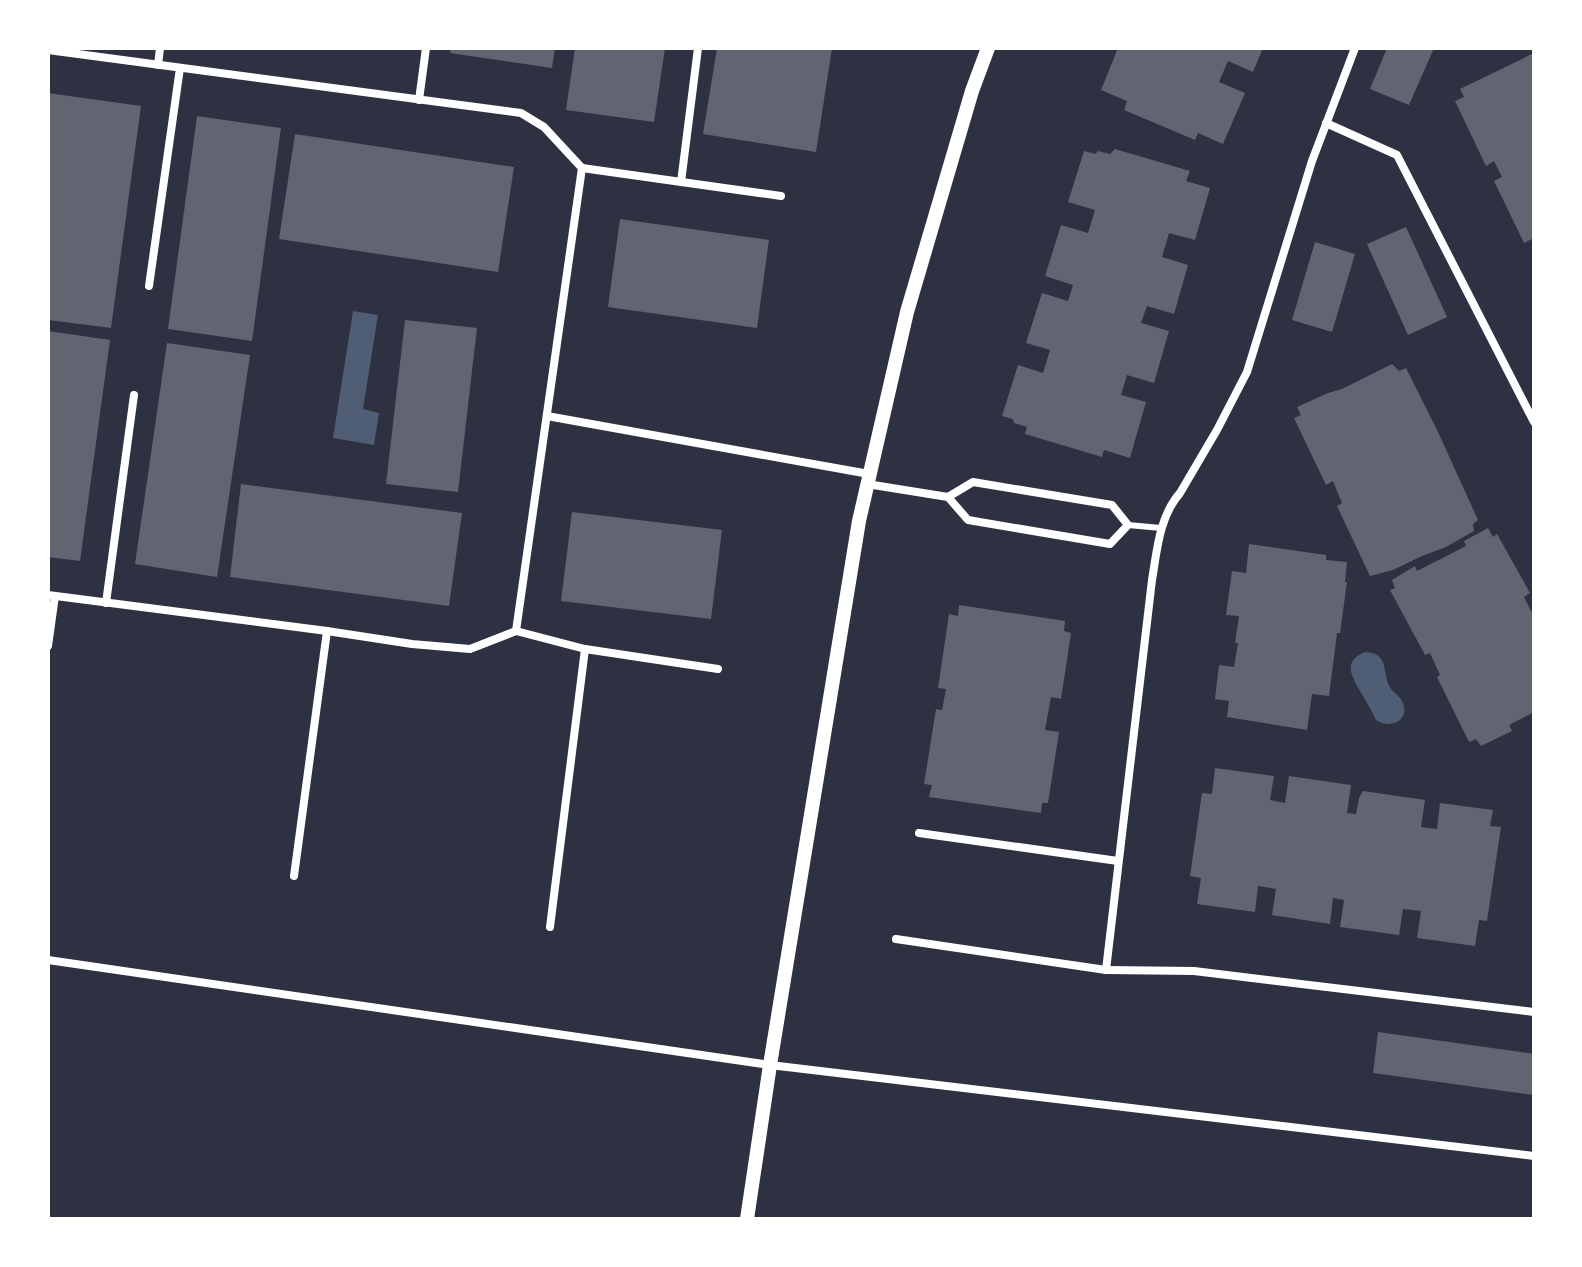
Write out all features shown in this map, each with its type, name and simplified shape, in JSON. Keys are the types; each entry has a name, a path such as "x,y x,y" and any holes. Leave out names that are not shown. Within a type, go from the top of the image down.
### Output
{"street":[{"path":"158,65 160,48"},
{"path":"419,100 426,48"},
{"path":"681,182 698,48"},
{"path":"747,1219 859,521 907,312 972,91 988,48"},
{"path":"1106,970 1152,580 1161,528 1247,372 1308,176 1355,48"},
{"path":"48,50 521,113 544,127 582,168 781,196"},
{"path":"149,286 180,68"},
{"path":"1326,123 1397,155 1534,422"},
{"path":"516,631 582,168"},
{"path":"106,603 134,395"},
{"path":"547,416 948,497 968,520 1110,544 1128,525 1112,505 973,482 948,497"},
{"path":"48,646 51,596 470,649 516,631 585,649 718,669"},
{"path":"294,876 327,631"},
{"path":"550,927 585,649"},
{"path":"919,833 1118,861"},
{"path":"896,939 1106,970 1194,971 1534,1012"},
{"path":"48,960 770,1065 1534,1156"}],"lane":[{"path":"1128,525 1161,528"}],"water":[{"path":"353,311 378,315 363,409 379,413 374,445 333,438"},
{"path":"1365,652 1379,656 1391,689 1402,701 1404,715 1397,722 1387,724 1376,720 1353,678 1353,661"}],"building":[{"path":"451,48 555,48 552,68 450,53"},
{"path":"575,48 665,48 654,122 566,110"},
{"path":"717,48 832,48 816,152 703,134"},
{"path":"1118,48 1263,48 1253,72 1228,61 1219,82 1245,93 1223,144 1198,133 1195,140 1124,110 1127,101 1101,90"},
{"path":"1387,48 1434,48 1409,105 1370,89"},
{"path":"1534,53 1534,238 1524,243 1494,181 1502,177 1494,161 1486,166 1455,101 1464,97 1460,89"},
{"path":"48,93 141,106 111,328 48,320"},
{"path":"197,116 281,128 252,341 168,329"},
{"path":"295,134 514,167 498,272 279,239"},
{"path":"1115,149 1190,171 1186,181 1210,188 1195,240 1169,233 1162,257 1188,265 1174,314 1147,306 1141,323 1169,331 1154,383 1127,375 1121,395 1146,402 1130,458 1104,450 1102,457 1025,434 1027,427 1002,416 1018,365 1043,373 1050,350 1026,343 1042,293 1068,301 1073,285 1045,276 1061,225 1088,233 1095,210 1068,202 1084,151 1110,154"},
{"path":"620,219 769,240 757,328 608,307"},
{"path":"1406,227 1447,317 1408,335 1367,244"},
{"path":"1315,242 1355,254 1332,332 1292,320"},
{"path":"405,320 477,328 458,492 386,484"},
{"path":"48,331 110,340 80,561 48,557"},
{"path":"167,343 250,355 217,577 135,564"},
{"path":"1392,364 1399,371 1406,368 1478,520 1473,524 1474,531 1446,547 1393,570 1370,576 1337,506 1342,503 1333,481 1326,485 1294,418 1301,415 1297,407"},
{"path":"241,484 462,513 449,606 230,577"},
{"path":"572,512 722,530 711,619 561,601"},
{"path":"1488,528 1493,537 1497,534 1530,593 1524,597 1534,617 1534,712 1509,725 1512,731 1481,746 1476,739 1469,742 1437,677 1440,675 1430,653 1425,655 1390,590 1395,588 1392,580 1415,566 1417,571 1466,546 1464,541"},
{"path":"1249,544 1326,555 1326,560 1347,562 1347,582 1329,696 1312,694 1307,730 1227,717 1229,701 1215,699 1219,665 1234,667 1239,616 1226,615 1232,571 1246,573"},
{"path":"959,605 1065,621 1064,631 1071,633 1061,699 1051,697 1045,730 1059,732 1048,803 1042,803 1041,813 929,797 932,785 924,784 936,709 942,710 946,689 938,688 949,614 958,616"},
{"path":"1215,768 1274,776 1270,800 1285,803 1289,776 1351,785 1347,813 1356,814 1363,791 1425,800 1421,827 1437,829 1440,803 1493,810 1490,826 1501,827 1487,921 1479,920 1475,946 1417,938 1421,911 1403,909 1399,935 1340,927 1344,900 1333,898 1330,924 1272,915 1276,889 1258,886 1255,912 1197,904 1201,878 1190,876 1202,793 1212,794"},
{"path":"1378,1032 1534,1054 1534,1095 1373,1073"}]}
